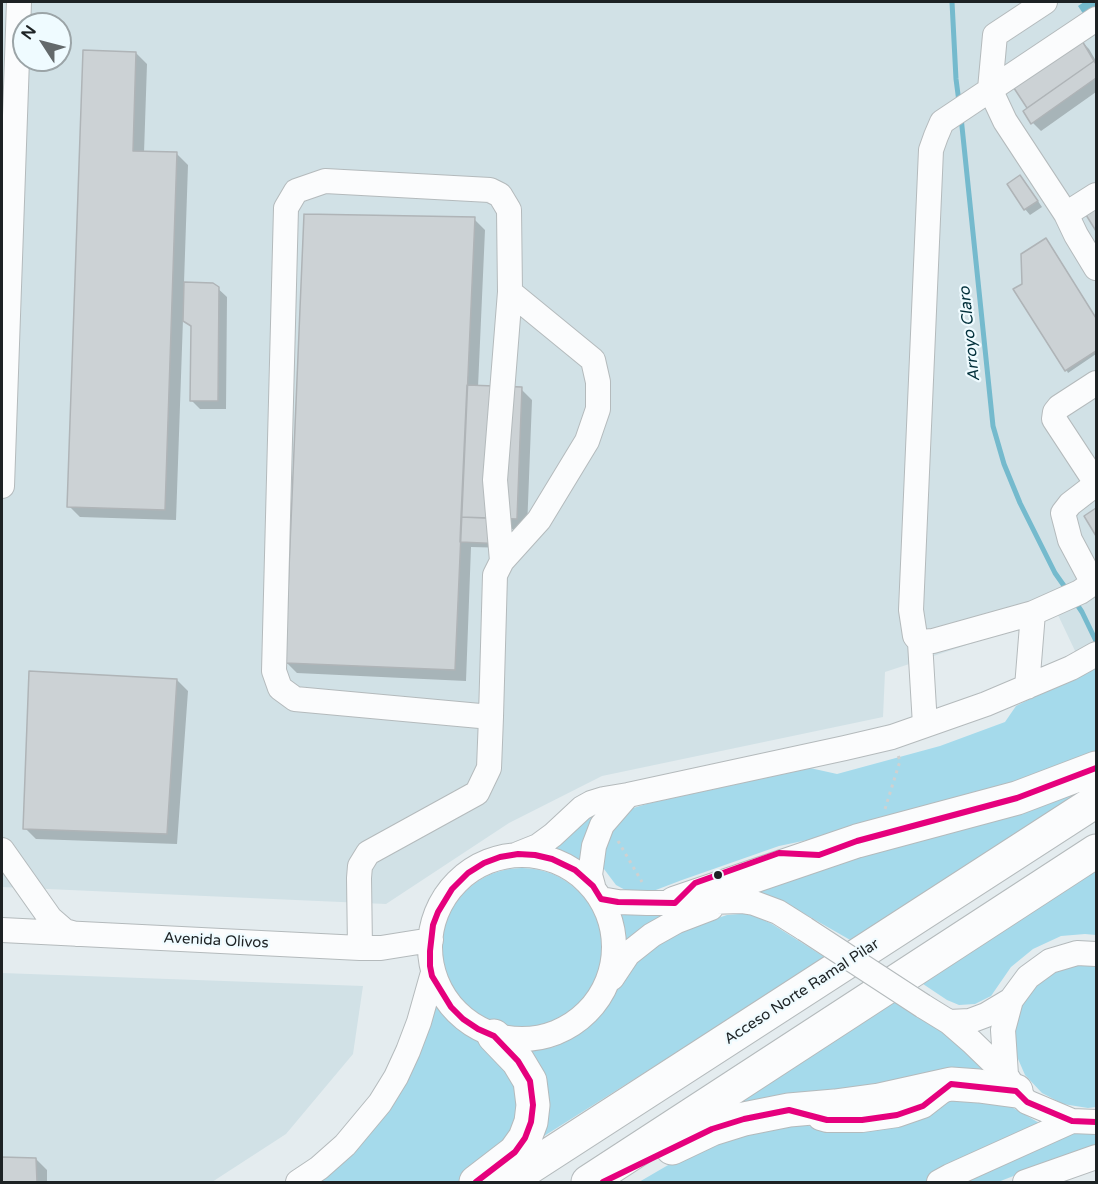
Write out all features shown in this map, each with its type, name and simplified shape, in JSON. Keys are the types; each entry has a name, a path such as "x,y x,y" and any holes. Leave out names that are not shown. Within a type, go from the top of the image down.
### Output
{"highway":[{"path":"675,903 857,841 1017,798 1096,768"},
{"name":"Acceso Norte Ramal Pilar","path":"507,1182 1096,801"},
{"path":"588,1182 1096,851"},
{"path":"476,1182 515,1152 525,1138 531,1122 533,1105 530,1080 518,1061 494,1036"},
{"path":"603,1182 712,1130 744,1119 789,1110 835,1107 879,1100 951,1084 979,1086 1011,1083"}],"street":[{"path":"2,486 8,104 19,2"},
{"path":"1045,2 995,35 987,91 1066,214 1096,268"},
{"path":"925,725 920,642 915,636 911,610 932,150 942,122 1096,19"},
{"path":"491,717 295,699 280,688 274,671 286,208 296,191 325,181 490,190 500,195 509,210 510,292 495,480 502,561"},
{"path":"1066,214 1096,195"},
{"path":"360,948 360,866 368,854 477,793 489,768 495,575 502,561 539,520 587,441 598,409 598,382 593,360 510,292"},
{"path":"920,642 941,639 1039,610 1090,585 1070,540 1064,513 1070,504 1096,483 1054,419 1059,407 1096,383"},
{"path":"1026,687 1039,610"},
{"path":"726,902 677,921 652,935 628,954 594,1006 578,1021 559,1032 538,1039 516,1040 494,1036 478,1029 463,1020 451,1007 432,976 430,940 433,925 452,889 468,873 484,863 538,846 591,803 892,737 986,704 1071,668 1096,654"},
{"path":"606,988 613,965 615,942 610,920 590,875 594,846 602,825 628,795"},
{"path":"2,850 50,918 65,931 81,935"},
{"path":"518,854 535,855 564,863 575,870 597,892 618,902 741,901 778,912 949,1022 972,1042 1027,1102 1072,1121 1096,1122"},
{"name":"Avenida Olivos","path":"2,930 360,948 381,948 430,940"},
{"path":"1011,1083 1003,1030 1011,1000 1028,977 1050,961 1077,953 1096,954"},
{"path":"297,1182 319,1168 345,1145 380,1103 408,1051 432,976"},
{"path":"949,1022 970,1021 986,1015 1011,1000"},
{"path":"939,1182 1072,1121"},
{"path":"1025,1182 1096,1156"}],"path":[{"path":"883,814 900,761 892,737"},
{"path":"613,832 642,883"}],"shaded area":[{"path":"2,2 1096,2 1096,643 1077,655 1058,615 885,672 883,717 602,776 509,823 386,904 2,887"},
{"path":"1084,2 1096,2 1096,6 1084,15 1078,6"},
{"path":"1096,666 1096,756 1053,775 855,830 779,846 648,893 629,892 616,885 604,869 601,852 603,837 630,809 810,768 837,774 940,746 1005,722 1016,706"},
{"path":"1081,785 1075,796 852,941 782,901 732,888"},
{"path":"601,807 581,863 555,852 553,849 573,829"},
{"path":"522,868 538,869 553,874 579,891 596,917 601,932 601,964 596,979 579,1005 553,1022 538,1027 522,1028 506,1027 491,1022 465,1005 448,979 443,964 442,948 443,932 448,917 465,891 491,874 506,869"},
{"path":"1096,869 1096,935 1061,936 1033,949 1011,967 991,996 975,1004 959,1005 920,982"},
{"path":"680,910 625,944 618,912"},
{"path":"751,914 772,924 826,958 533,1143 526,1051 554,1047 573,1037 598,1017 612,999 634,958 682,930 727,915"},
{"path":"1096,959 1096,1107 1088,1108 1063,1104 1042,1093 1025,1075 1015,1052 1012,1030 1017,1008 1044,972"},
{"path":"2,973 363,986 353,1054 286,1134 212,1182 2,1182"},
{"path":"893,999 945,1031 996,1080 709,1120"},
{"path":"431,1000 461,1030 507,1057 527,1110 500,1155 457,1182 314,1182 317,1181"},
{"path":"952,1097 1008,1105 1048,1128 976,1155 926,1182 639,1182 729,1133 782,1122 815,1127"},
{"path":"1096,1127 1096,1144 998,1182 953,1182 1066,1133"}],"building":[{"path":"1081,39 1094,61 1027,108 1012,85"},
{"path":"83,50 136,52 133,151 177,152 165,510 67,507"},
{"path":"1094,61 1096,78 1031,124 1023,111"},
{"path":"1020,175 1038,201 1024,210 1007,184"},
{"path":"1096,202 1096,231 1083,210"},
{"path":"304,214 475,217 455,670 285,663"},
{"path":"1046,238 1096,318 1096,351 1065,371 1013,289 1022,284 1021,254"},
{"path":"184,282 213,283 219,287 218,401 190,401 191,326 183,321"},
{"path":"467,385 522,387 517,519 461,517"},
{"path":"1096,508 1096,536 1084,516"},
{"path":"461,517 506,519 505,544 460,542"},
{"path":"29,671 177,679 167,834 23,829"},
{"path":"2,1157 36,1158 37,1182 2,1182"}],"waterway":[{"name":"Arroyo Claro","path":"952,2 959,102"},
{"name":"Arroyo Claro","path":"961,117 993,426 1004,464 1020,503 1055,573 1067,590"},
{"name":"Arroyo Claro","path":"1074,600 1096,641"}],"transit line":[{"path":"476,1182 515,1152 525,1138 531,1122 533,1105 530,1081 518,1061 494,1036 463,1019 451,1007 432,976 430,951 433,925 452,889 468,873 500,857 518,854 535,855 552,859 575,870 593,886 601,899 618,902 675,903 695,883 779,853 819,855 857,841 1017,798 1096,768"},
{"path":"603,1182 712,1129 744,1119 789,1110 827,1120 862,1120 897,1115 923,1106 951,1084 1016,1091 1027,1102 1072,1121 1096,1122"}]}
